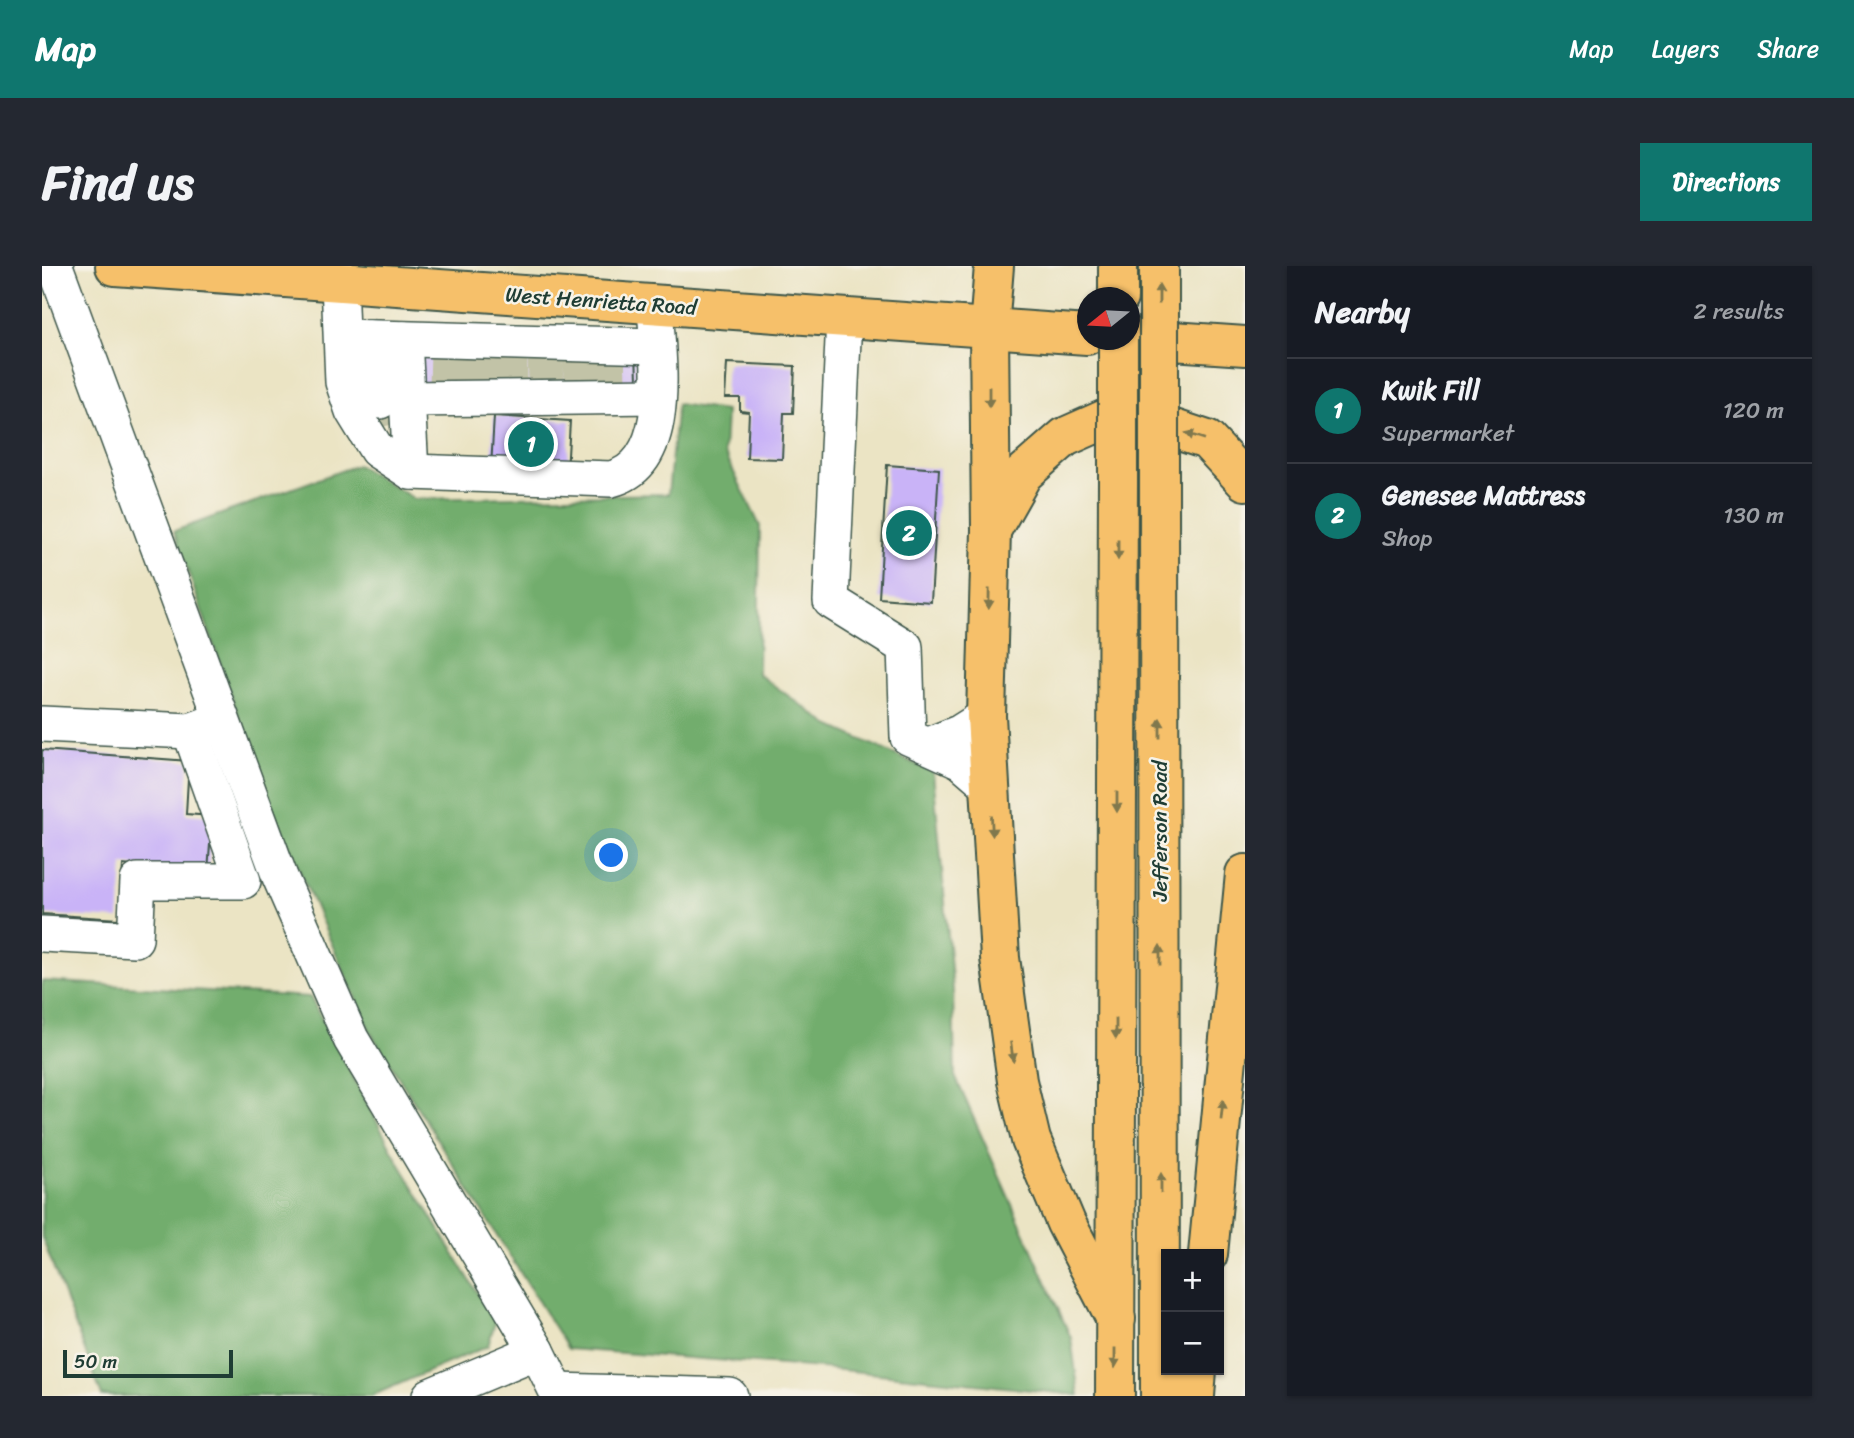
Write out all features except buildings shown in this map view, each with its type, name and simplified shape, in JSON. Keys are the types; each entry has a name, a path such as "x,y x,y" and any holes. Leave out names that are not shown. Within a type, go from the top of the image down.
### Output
{"main road":[{"name":"West Henrietta Road","path":"115,266 337,274 655,304 1077,334"},
{"path":"994,266 989,328 990,530 986,716 1000,958 1017,1081 1031,1140 1066,1223 1116,1319"},
{"path":"1118,266 1118,287"},
{"name":"Jefferson Road","path":"1160,266 1160,1396"},
{"path":"1140,339 1245,346"},
{"name":"Jefferson Road","path":"1115,1396 1118,350"},
{"path":"990,530 1023,474 1065,436 1108,418 1156,423 1207,440 1245,481"},
{"path":"1209,1249 1243,918 1245,874"},
{"path":"1195,1396 1197,1375"}],"lane":[{"path":"42,934 135,939 138,881 243,881 206,725 55,266"},
{"path":"337,274 355,337 343,382 353,411 377,450 411,472 611,479 628,475 644,455 656,430 613,369"},
{"path":"613,369 655,304"},
{"path":"844,318 831,601 905,647 908,737 961,761 990,786"},
{"path":"355,337 451,373 613,369"},
{"path":"355,337 451,373 613,369"},
{"path":"411,472 451,373"},
{"path":"929,745 958,733 986,716"},
{"path":"42,724 206,725"},
{"path":"206,725 280,877 351,1039 537,1351 558,1394 730,1396"},
{"path":"430,1396 537,1351"}],"green space":[{"path":"677,404 726,411 724,452 760,526 758,674 829,725 933,772 953,990 955,1076 1071,1338 1079,1395 822,1368 568,1349 371,1033 265,792 174,531 357,465 415,499 668,494"},
{"path":"42,981 310,997 399,1163 495,1322 488,1346 371,1396 102,1396 42,1237"}],"tunnel":[{"path":"607,351 608,382"},
{"path":"545,352 546,382"},
{"path":"580,352 581,382"},
{"path":"447,384 448,353"},
{"path":"478,384 479,353"},
{"path":"510,353 510,383"},
{"path":"380,401 386,426"}],"place":[{"name":"Kwik Fill","path":"531,444"},
{"name":"Genesee Mattress","path":"909,533"}]}
